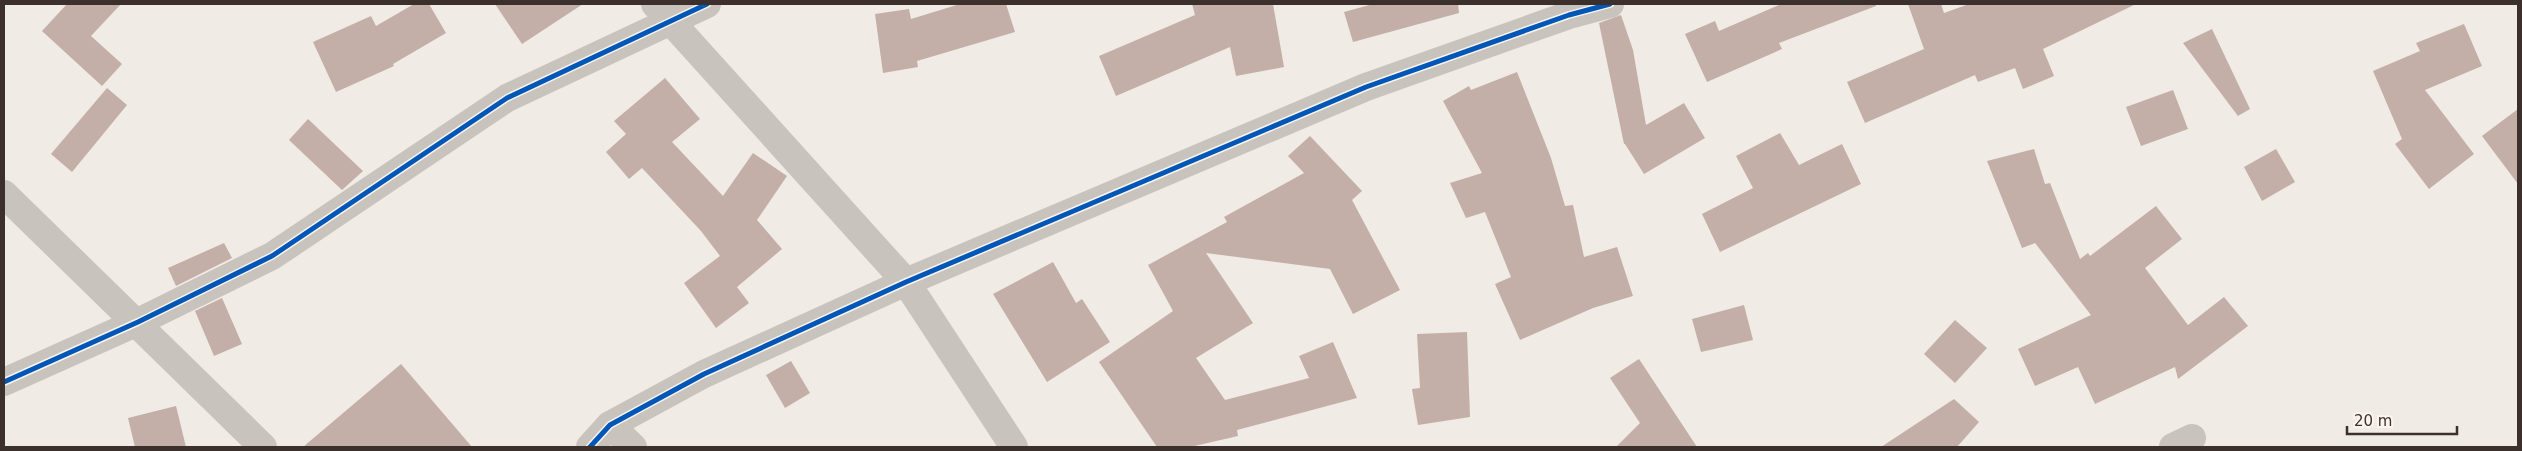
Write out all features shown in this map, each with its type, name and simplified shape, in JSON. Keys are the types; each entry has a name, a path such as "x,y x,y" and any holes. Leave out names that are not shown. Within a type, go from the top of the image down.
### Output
{"street":[{"path":"4,382 138,322 272,256 507,98 664,12 707,4"},
{"path":"590,447 610,426 704,374 906,282 1366,87 1569,15 1610,4"},
{"path":"664,12 906,282 1014,447"},
{"path":"4,194 138,322 263,447"},
{"path":"610,426 633,447"}],"building":[{"path":"67,4 121,4 91,36 122,64 102,86 42,31"},
{"path":"414,4 429,4 446,33 393,64 394,66 336,92 313,42 371,16 376,26"},
{"path":"495,4 583,4 522,44"},
{"path":"960,4 1006,4 1015,32 917,61 918,67 883,73 875,14 909,9 911,19"},
{"path":"1192,4 1273,4 1284,67 1236,76 1230,47 1116,96 1099,56 1195,15"},
{"path":"1373,4 1458,4 1459,13 1353,42 1344,12"},
{"path":"1781,4 1876,4 1876,6 1779,43 1782,49 1707,82 1685,34 1715,21 1719,31"},
{"path":"1908,4 1941,4 1944,13 1969,4 2136,4 2043,49 2054,76 2023,89 2015,68 1978,82 1975,75 1865,123 1847,82 1924,49"},
{"path":"1621,15 1633,50 1646,125 1684,103 1705,138 1644,174 1624,144 1599,23"},
{"path":"2464,24 2482,66 2425,90 2474,154 2429,189 2395,144 2402,139 2373,71 2420,51 2416,43"},
{"path":"2212,29 2250,109 2238,116 2183,43"},
{"path":"1517,72 1551,158 1565,206 1573,205 1584,257 1617,247 1633,296 1593,308 1520,340 1495,284 1511,277 1485,212 1466,218 1450,183 1482,173 1443,101 1469,86 1471,90"},
{"path":"665,78 700,119 672,142 723,196 753,153 787,176 757,220 782,249 737,287 749,303 716,328 684,283 720,256 701,231 642,168 629,179 606,152 626,134 614,121"},
{"path":"107,88 127,105 72,172 51,154"},
{"path":"2173,90 2188,129 2141,146 2126,107"},
{"path":"2518,109 2518,184 2482,136"},
{"path":"308,119 363,171 342,190 289,140"},
{"path":"1780,133 1799,165 1842,144 1861,184 1720,252 1702,214 1753,188 1736,156"},
{"path":"1310,136 1362,191 1352,200 1400,290 1353,314 1330,269 1206,253 1253,323 1196,358 1225,400 1309,378 1299,356 1333,342 1357,398 1237,430 1238,436 1190,447 1157,447 1099,362 1173,311 1148,265 1227,222 1224,217 1304,173 1288,156"},
{"path":"2034,149 2045,184 2050,183 2080,259 2088,253 2090,256 2156,206 2182,239 2145,268 2188,325 2224,297 2248,326 2178,379 2175,367 2095,404 2078,367 2035,386 2018,349 2091,315 2035,243 2022,248 1987,161"},
{"path":"2276,149 2295,182 2262,201 2244,167"},
{"path":"224,243 232,258 176,286 168,268"},
{"path":"1053,262 1076,303 1082,299 1110,342 1047,382 993,294"},
{"path":"222,298 242,344 214,356 195,311"},
{"path":"1744,305 1753,340 1701,352 1692,319"},
{"path":"1955,320 1987,348 1955,383 1924,354"},
{"path":"1467,332 1470,417 1418,425 1412,389 1420,388 1417,334"},
{"path":"1639,359 1697,447 1616,447 1640,423 1610,378"},
{"path":"791,361 810,393 785,408 766,375"},
{"path":"401,364 472,447 303,447"},
{"path":"1954,399 1979,422 1957,447 1881,447"},
{"path":"176,406 186,447 135,447 128,418"}],"cycle path":[{"path":"4,382 138,322 272,256 507,98 707,4"},
{"path":"590,447 610,425 704,374 906,282 1366,87 1569,15 1610,4"}]}
